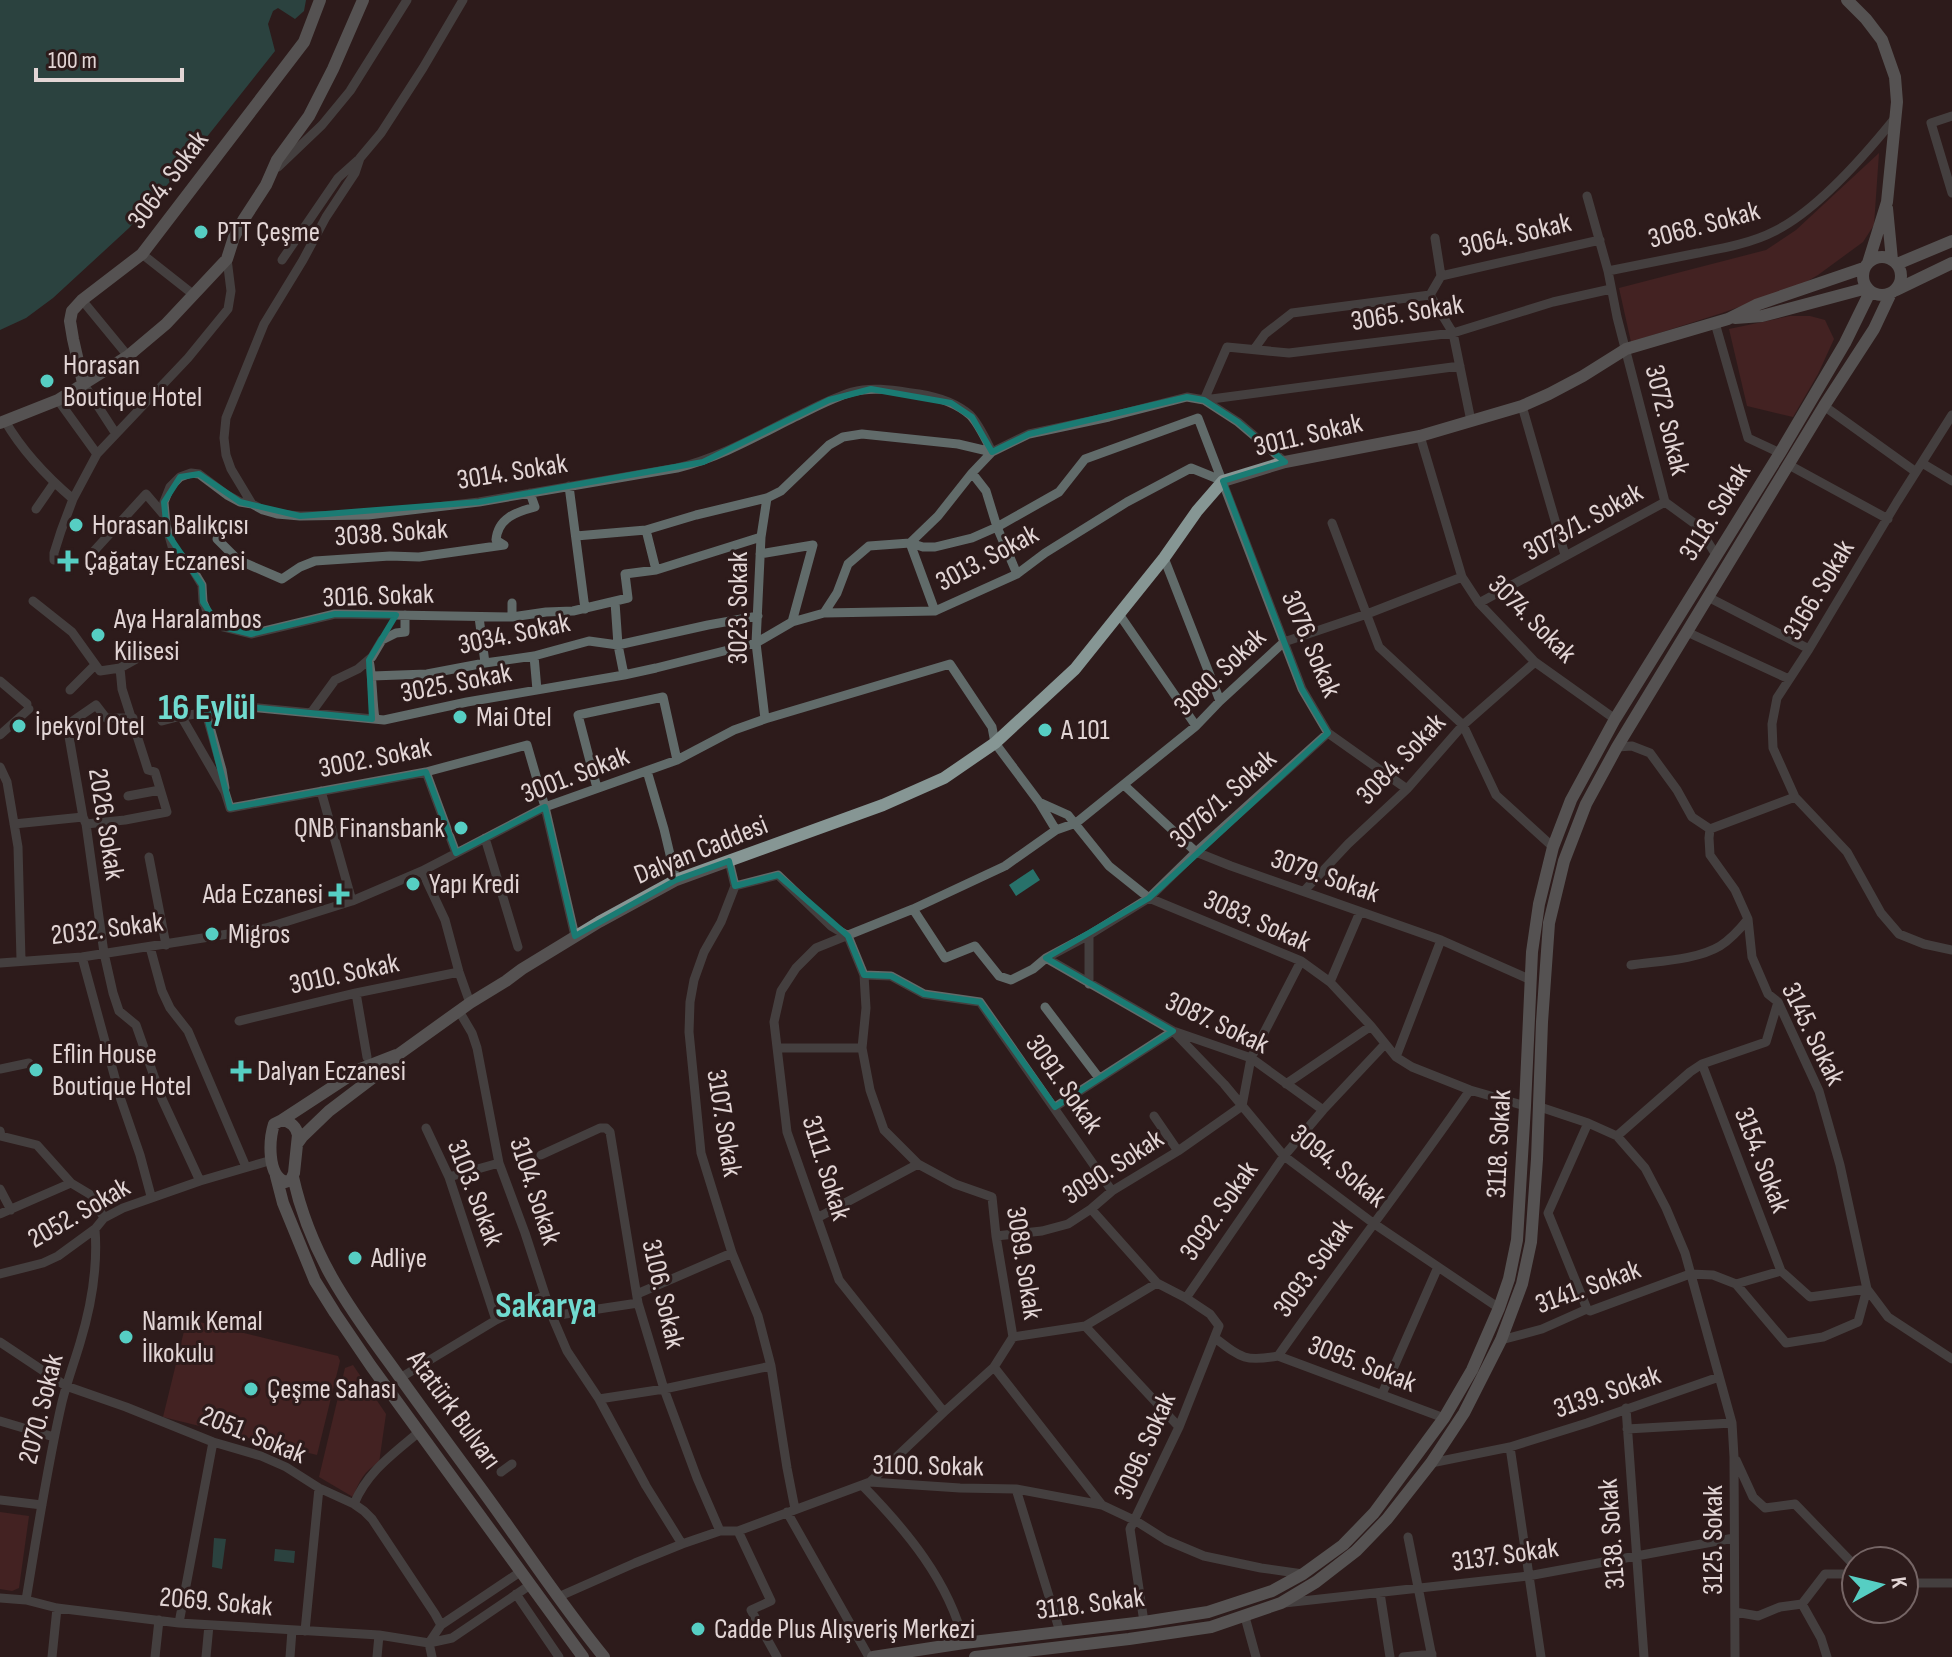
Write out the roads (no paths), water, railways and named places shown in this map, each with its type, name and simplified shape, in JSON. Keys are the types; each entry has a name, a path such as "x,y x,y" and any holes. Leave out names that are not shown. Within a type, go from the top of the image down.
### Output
{"main road":[{"name":"3064. Sokak","path":"82,300 142,254 304,42 320,0"},
{"path":"2,422 58,400 128,356 149,340 227,259 234,237 277,160 309,116 363,0"},
{"path":"1847,0 1882,40 1895,77 1897,102 1887,202 1894,262 1901,274 1899,285 1893,292"},
{"path":"1887,202 1866,265 1863,280 1868,290 1879,296 1893,292 1952,263"},
{"path":"1866,265 1880,257 1894,262 1952,241"},
{"name":"3011. Sokak","path":"995,743 1075,669 1223,481 1285,462 1420,436 1522,406 1583,376 1626,349 1722,321 1756,305 1866,265"},
{"name":"3011. Sokak","path":"1722,321 1762,316 1868,290"},
{"name":"3118. Sokak","path":"871,1657 1208,1612 1272,1591 1303,1574 1343,1545 1374,1513 1444,1418 1472,1370 1499,1308 1517,1240 1532,952 1539,904 1553,847 1571,800 1615,719 1845,343 1868,290"},
{"name":"3118. Sokak","path":"982,1657 1197,1629 1245,1617 1281,1603 1316,1582 1356,1551 1387,1519 1431,1463 1464,1413 1501,1340 1522,1284 1531,1242 1549,923 1564,861 1586,804 1617,747 1874,329 1893,292"},
{"path":"82,300 72,311 70,321 83,383"},
{"name":"Dalyan Caddesi","path":"399,1054 575,936 676,880 883,805 944,778 995,743"},
{"path":"282,1120 360,1069 399,1054"},
{"path":"297,1144 329,1111 387,1067 399,1054"},
{"path":"282,1120 292,1123 297,1129 297,1144"},
{"name":"Atatürk Bulvarı","path":"282,1120 272,1129 272,1160 283,1203 315,1281 371,1366 583,1657"},
{"name":"Atatürk Bulvarı","path":"297,1144 293,1177 300,1207 326,1269 348,1307 604,1657"},
{"path":"276,1176 283,1182 293,1177"}],"street":[{"path":"273,171 322,125 350,91 407,0"},
{"path":"282,260 338,178 381,133 463,0"},
{"path":"1952,116 1931,123 1952,193"},
{"name":"3068. Sokak","path":"1608,271 1730,246 1775,231 1830,188 1895,118"},
{"path":"252,504 226,455 226,418 264,324 355,173 360,158"},
{"path":"1587,196 1626,349"},
{"path":"1430,295 1441,276 1435,238"},
{"name":"3064. Sokak","path":"1441,276 1600,240"},
{"path":"142,254 194,295"},
{"path":"54,560 73,499 97,454 188,358 228,309 231,291 227,259"},
{"name":"3065. Sokak","path":"1255,348 1289,353 1453,333 1553,302 1611,289"},
{"path":"1204,400 1227,347 1255,348 1265,334 1292,313 1430,295"},
{"path":"1430,295 1453,333 1471,421"},
{"path":"82,300 128,356"},
{"path":"1722,321 1748,438 1780,453"},
{"name":"3072. Sokak","path":"1626,349 1665,502"},
{"name":"3065. Sokak","path":"1204,400 1460,366"},
{"path":"83,383 116,434"},
{"name":"3014. Sokak","path":"252,504 277,514 368,515 479,502 677,468 703,462 829,400 871,389 920,394 951,403 972,417 992,452"},
{"path":"910,543 938,516 992,452 1029,434 1187,397 1204,400 1238,422 1285,462"},
{"path":"58,400 97,454"},
{"path":"1522,406 1565,555"},
{"path":"1824,406 1916,472"},
{"name":"3166. Sokak","path":"1952,415 1777,698 1772,724 1773,748 1795,797 1847,852 1881,913 1899,934 1952,950"},
{"name":"3076. Sokak","path":"997,527 1059,492 1085,459 1198,418 1302,689 1328,733 1407,789"},
{"path":"2,422 31,459 73,499"},
{"path":"576,536 646,530 767,498 781,491 829,445 843,437 862,434 958,444 992,452"},
{"name":"3074. Sokak","path":"1420,436 1462,577 1479,603 1535,662 1615,719"},
{"path":"1922,463 1952,481"},
{"path":"1789,465 1888,519"},
{"name":"3013. Sokak","path":"756,643 792,622 824,613 935,611 1017,574 1127,502 1191,468 1223,481"},
{"path":"166,517 164,502 170,487 180,477 191,473 199,474 240,502 252,504"},
{"path":"972,473 986,491 1017,574"},
{"path":"36,509 54,483"},
{"path":"569,486 585,609"},
{"name":"3038. Sokak","path":"217,539 238,560 282,579 315,561 419,557 504,545 496,540 497,533 509,516 535,507 530,493"},
{"path":"94,551 146,494 166,517"},
{"name":"3023. Sokak","path":"765,719 756,643 761,537 767,498"},
{"path":"1665,502 1698,526 1716,555"},
{"name":"3073/1. Sokak","path":"1479,603 1665,502"},
{"name":"3016. Sokak","path":"166,517 172,546 202,585 203,602 208,614 219,626 251,634 335,614 512,617 585,609 615,602"},
{"path":"1332,523 1379,647 1463,725 1496,795 1553,847"},
{"path":"824,613 837,593 848,564 869,546 910,543 923,547 946,545 997,527"},
{"path":"646,530 656,570"},
{"path":"624,675 615,602 628,598 625,574 656,570 761,537"},
{"path":"910,543 935,611"},
{"path":"760,554 813,545 792,622"},
{"path":"1164,558 1220,701"},
{"name":"3080. Sokak","path":"1056,830 1076,823 1196,726 1284,642 1462,577"},
{"path":"1708,597 1809,649"},
{"path":"33,601 72,632 100,671 120,668 138,658"},
{"path":"512,603 512,617"},
{"path":"1119,614 1196,726"},
{"path":"311,713 335,680 369,660 382,640 405,632 405,615"},
{"name":"3034. Sokak","path":"372,676 427,674 534,656 589,641 618,645 758,616"},
{"path":"479,617 485,663"},
{"path":"1687,632 1789,679"},
{"name":"3025. Sokak","path":"162,721 248,707 384,720 624,675 756,643"},
{"path":"534,656 537,690"},
{"path":"369,660 375,719"},
{"name":"3084. Sokak","path":"1304,891 1348,844 1407,789 1463,725 1535,662"},
{"name":"3083. Sokak","path":"950,664 992,727 995,743 1039,802 1068,815 1109,866 1149,898 1301,961 1330,982 1396,1057 1412,1067 1470,1090 1525,1106"},
{"name":"3001. Sokak","path":"219,935 266,928 352,901 422,871 545,807 677,760 734,730 950,664"},
{"path":"70,690 95,665"},
{"path":"14,824 125,820 167,812 155,772 148,770 122,689 120,668"},
{"path":"0,681 28,707 0,735"},
{"path":"597,788 578,715 663,697 677,760"},
{"name":"2026. Sokak","path":"133,718 106,718 96,705 67,725 113,993 119,1011 136,1025 162,1099 200,1181"},
{"path":"206,713 225,792"},
{"path":"181,716 225,792"},
{"name":"3076/1. Sokak","path":"913,909 945,958 975,946 999,976 1011,980 1149,898 1328,733"},
{"name":"3002. Sokak","path":"225,792 230,808 426,772 527,745 545,807"},
{"path":"1617,747 1632,746 1650,753 1692,817 1710,829 1795,797"},
{"path":"0,767 7,782 18,847 21,960"},
{"path":"647,771 676,880"},
{"path":"426,772 456,853"},
{"name":"3079. Sokak","path":"1124,785 1196,852 1441,940 1531,980"},
{"path":"128,796 160,790"},
{"path":"321,791 352,901"},
{"path":"729,861 735,886 778,875 831,926 848,936 1005,866 1056,830 1039,802"},
{"path":"545,807 575,936"},
{"name":"3145. Sokak","path":"1710,829 1710,855 1735,890 1748,919 1752,957 1768,994 1778,1002 1819,1091 1840,1165 1867,1289 1888,1317 1952,1359"},
{"path":"485,838 518,947"},
{"path":"149,857 166,945"},
{"name":"3104. Sokak","path":"422,871 445,920 480,1056 499,1163 552,1316 567,1351 599,1399 646,1486 682,1544"},
{"name":"3107. Sokak","path":"735,886 721,922 704,952 690,1002 689,1032 701,1153 732,1253 758,1316 771,1366 791,1511 871,1657"},
{"path":"1330,982 1360,912"},
{"path":"1631,965 1695,955 1719,946 1748,919"},
{"name":"2032. Sokak","path":"0,963 82,957 219,935"},
{"path":"1089,935 1089,984"},
{"name":"3089. Sokak","path":"848,936 864,975 866,1008 862,1048 870,1090 884,1130 918,1164 955,1184 992,1197 1013,1337 994,1367 866,1484"},
{"name":"3111. Sokak","path":"848,936 816,948 796,968 781,991 774,1022 787,1132 839,1280 944,1412"},
{"path":"1396,1057 1441,940"},
{"path":"150,947 162,991 170,1008 188,1031 246,1167"},
{"path":"82,957 151,1196"},
{"name":"3087. Sokak","path":"1046,958 1173,1031 1251,1058 1323,1110"},
{"path":"1242,1106 1251,1058 1301,961"},
{"name":"3010. Sokak","path":"239,1021 459,972"},
{"name":"3091. Sokak","path":"864,975 891,976 924,994 980,1002 1112,1191"},
{"path":"356,993 367,1057"},
{"path":"1540,1107 1617,1136 1702,1064 1766,1042 1778,1002"},
{"path":"1045,1007 1099,1078"},
{"path":"1286,1084 1371,1026"},
{"path":"1055,1107 1173,1031"},
{"name":"3094. Sokak","path":"1173,1031 1224,1084 1284,1156 1373,1223 1499,1308"},
{"name":"3092. Sokak","path":"1186,1298 1284,1156 1385,1044"},
{"path":"777,1048 862,1048"},
{"path":"0,1069 29,1063"},
{"name":"3154. Sokak","path":"1702,1064 1781,1271"},
{"name":"3093. Sokak","path":"1278,1356 1470,1090"},
{"name":"3090. Sokak","path":"996,1236 1042,1231 1068,1224 1112,1191 1178,1151 1242,1106"},
{"path":"1154,1116 1178,1151"},
{"path":"1587,1309 1548,1213 1588,1123"},
{"name":"3103. Sokak","path":"426,1128 449,1177 496,1320"},
{"name":"3106. Sokak","path":"541,1155 600,1128 610,1132 638,1298 664,1389 720,1531"},
{"path":"0,1149 0,1134 37,1145 71,1183 91,1195 104,1218"},
{"name":"3125. Sokak","path":"1617,1136 1645,1168 1685,1253 1732,1423 1735,1657"},
{"name":"2052. Sokak","path":"0,1274 51,1260 95,1229 104,1218 151,1196 272,1160"},
{"path":"449,1177 499,1163"},
{"path":"817,1218 918,1164"},
{"path":"0,1214 71,1183"},
{"path":"0,1189 11,1210"},
{"path":"1091,1209 1157,1283 1210,1314 1219,1326 1215,1338"},
{"name":"2070. Sokak","path":"26,1600 54,1437 92,1291 97,1254 95,1229"},
{"path":"552,1316 638,1298 732,1253"},
{"path":"1382,1394 1438,1267"},
{"path":"1690,1274 1713,1275 1736,1284 1786,1343 1823,1337 1858,1322 1867,1289 1810,1297 1781,1271 1736,1284"},
{"name":"3141. Sokak","path":"1501,1340 1542,1329 1587,1309 1590,1311 1690,1274"},
{"path":"1013,1337 1085,1326 1157,1283"},
{"path":"400,1378 496,1320 545,1295"},
{"path":"1085,1326 1179,1427"},
{"name":"3095. Sokak","path":"1215,1338 1234,1352 1254,1360 1278,1356 1444,1418"},
{"name":"3096. Sokak","path":"1144,1622 1130,1529 1179,1427 1215,1338"},
{"name":"2051. Sokak","path":"0,1342 66,1386 213,1442 261,1456 354,1504 372,1519 441,1625"},
{"path":"599,1399 664,1389 771,1366"},
{"path":"994,1367 1102,1505"},
{"name":"3139. Sokak","path":"1431,1463 1510,1447 1719,1377"},
{"name":"3138. Sokak","path":"1626,1408 1644,1657"},
{"path":"0,1421 54,1437"},
{"path":"1627,1429 1732,1423"},
{"path":"354,1504 373,1471 419,1432"},
{"path":"179,1623 213,1442"},
{"path":"1510,1447 1541,1657"},
{"path":"1734,1457 1753,1497 1765,1508 1795,1504 1840,1550"},
{"path":"501,1472 512,1464"},
{"path":"866,1484 901,1526 950,1601 964,1643"},
{"name":"3100. Sokak","path":"558,1597 682,1544 720,1531 738,1531 866,1484 1016,1489 1102,1505 1166,1540 1204,1556 1303,1574"},
{"path":"305,1631 319,1488"},
{"path":"1016,1489 1060,1632"},
{"path":"0,1500 42,1505"},
{"path":"738,1531 771,1601 751,1610 777,1657"},
{"path":"1403,1657 1432,1656 1408,1537"},
{"name":"3137. Sokak","path":"1281,1603 1528,1576 1734,1538"},
{"path":"432,1657 429,1643 441,1625 520,1572"},
{"path":"1735,1612 1758,1616 1780,1607 1802,1604 1825,1574 1840,1574"},
{"path":"1920,1583 1952,1583"},
{"path":"429,1643 452,1638 530,1585"},
{"path":"1380,1593 1390,1657"},
{"path":"516,1594 559,1657"},
{"name":"2069. Sokak","path":"0,1598 179,1623 379,1635 429,1643"},
{"path":"1802,1604 1821,1638 1827,1657"},
{"path":"52,1657 57,1608"},
{"path":"1245,1617 1256,1657"},
{"path":"155,1657 159,1620"},
{"path":"206,1657 209,1625"},
{"path":"290,1657 292,1630"},
{"path":"377,1657 379,1635"}],"water":[{"path":"0,0 306,0 304,11 295,19 278,8 273,11 268,24 275,51 183,167 129,228 53,298 26,318 0,330"},
{"path":"1033,869 1040,880 1016,896 1009,885"},
{"path":"214,1538 226,1539 222,1569 212,1567"},
{"path":"275,1549 295,1551 294,1563 274,1561"}],"place":[{"name":"PTT Çeşme","path":"201,232"},
{"name":"Horasan Boutique Hotel","path":"47,381"},
{"name":"Horasan Balıkçısı","path":"76,525"},
{"name":"Çağatay Eczanesi","path":"68,561"},
{"name":"Aya Haralambos Kilisesi","path":"98,635"},
{"name":"Mai Otel","path":"460,717"},
{"name":"İpekyol Otel","path":"19,726"},
{"name":"A 101","path":"1045,730"},
{"name":"QNB Finansbank","path":"461,828"},
{"name":"Yapı Kredi","path":"413,884"},
{"name":"Ada Eczanesi","path":"339,894"},
{"name":"Migros","path":"212,934"},
{"name":"Eflin House Boutique Hotel","path":"36,1070"},
{"name":"Dalyan Eczanesi","path":"241,1071"},
{"name":"Adliye","path":"355,1258"},
{"name":"Namık Kemal İlkokulu","path":"126,1337"},
{"name":"Çeşme Sahası","path":"251,1389"},
{"name":"Cadde Plus Alışveriş Merkezi","path":"698,1629"}],"district":[{"name":"16 Eylül","path":"207,708"},
{"name":"Sakarya","path":"546,1306"}]}
